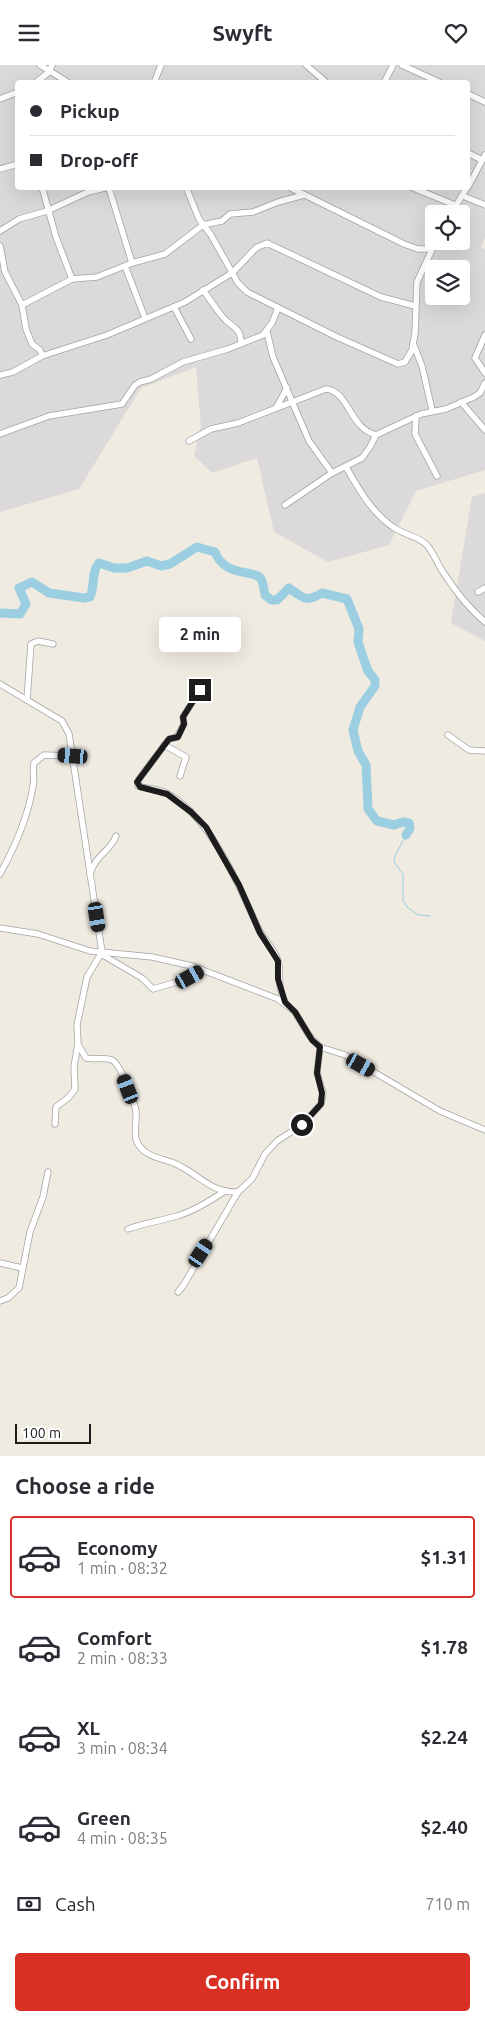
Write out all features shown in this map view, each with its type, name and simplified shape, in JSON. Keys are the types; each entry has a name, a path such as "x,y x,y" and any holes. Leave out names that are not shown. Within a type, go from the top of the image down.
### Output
{"street":[{"path":"40,65 48,72 63,80"},
{"path":"39,80 48,72 52,65"},
{"path":"152,65 160,67 155,80"},
{"path":"306,65 324,80"},
{"path":"386,80 393,65"},
{"path":"402,65 434,80"},
{"path":"0,99 15,93"},
{"path":"470,95 485,102"},
{"path":"470,154 484,158 470,182"},
{"path":"0,169 15,165"},
{"path":"43,190 48,211 72,279"},
{"path":"0,231 19,219 48,211 80,195 101,190"},
{"path":"110,190 132,263"},
{"path":"187,190 204,225 232,273 247,292 398,364 405,362 412,350 418,282 432,250"},
{"path":"295,190 404,244 418,249 425,249"},
{"path":"418,190 456,205 466,190"},
{"path":"22,305 72,279 97,277 132,263 165,254 204,225 222,221 230,214 253,212 278,202 304,195"},
{"path":"463,196 485,205"},
{"path":"0,375 13,372 42,356 100,338 174,307 232,273 256,247 267,243 381,297 415,306"},
{"path":"0,246 5,272 22,305 26,329 32,344 40,350 42,356"},
{"path":"125,266 144,318"},
{"path":"204,290 222,317 241,333 241,343"},
{"path":"174,307 191,339"},
{"path":"0,434 49,416 92,407 119,405 124,402 135,385 140,382 151,379 183,362 241,343 266,332 278,308"},
{"path":"266,332 273,357 309,441 332,473"},
{"path":"485,335 475,358 485,373"},
{"path":"414,343 432,410"},
{"path":"285,505 332,473 346,467 364,455 376,435 416,416 432,410 440,411 480,393 485,383"},
{"path":"276,408 287,388"},
{"path":"189,441 211,429 238,423 326,389 338,393 353,419 361,427 376,435"},
{"path":"461,402 485,430"},
{"path":"416,416 416,435 437,476"},
{"path":"346,467 365,497 382,518 393,527 425,543 440,564 444,574 469,607 485,622"},
{"path":"478,592 485,589"},
{"path":"27,700 31,644 38,641 53,644"},
{"path":"0,684 62,721 69,734 84,818 90,876 102,953 87,977 77,1025 78,1044 74,1067 76,1089 54,1110 55,1124"},
{"path":"200,690 183,717 184,724 178,737 170,738 164,745 139,779 138,786 167,794 191,812 206,827 239,885 260,933 278,961 278,979 285,1002"},
{"path":"448,735 469,750 485,751"},
{"path":"164,745 186,757 180,776"},
{"path":"0,874 13,852 20,833 33,788 34,763 44,755 73,756"},
{"path":"90,876 96,860 112,845 116,836"},
{"path":"0,927 32,933 84,950 152,957 203,969 285,1002 295,1012 312,1040 320,1047 345,1055 440,1111 485,1130"},
{"path":"102,953 142,978 153,989 184,980 203,969"},
{"path":"78,1044 86,1057 112,1060 121,1070 136,1110 136,1140 141,1148 151,1156 180,1166 203,1183 225,1191 238,1192"},
{"path":"178,1292 184,1286 238,1192 252,1179 260,1162 273,1145 302,1125 321,1104 322,1093 317,1073 320,1047"},
{"path":"0,1301 8,1298 19,1288 30,1232 47,1184 48,1172"},
{"path":"128,1229 147,1221 184,1214 225,1191"},
{"path":"0,1263 22,1268"}],"shaded area":[{"path":"0,65 485,65 485,238 481,247 485,250 485,470 416,491 389,545 328,562 274,532 257,458 212,473 194,456 201,426 196,367 141,388 79,489 0,512"},
{"path":"485,493 485,641 451,623 472,497"}],"waterway":[{"path":"0,613 20,614 26,604 19,588 32,582 49,593 84,598 90,597 95,571 99,563 114,568 127,568 147,561 161,566 170,564 197,547 215,552 220,560 232,569 258,576 262,581 265,595 271,600 277,600 289,588 305,598 312,598 322,593 347,599 359,629 358,642 362,654 368,671 375,680 375,686 360,707 353,730 358,751 366,765 368,809 377,821 394,825 403,822 409,823 410,828 406,835"},
{"path":"406,835 395,856 394,862 403,874 403,900 408,908 418,915 430,916"}],"route":[{"path":"200,690 183,717 184,724 178,737 169,739 137,782 140,787 167,794 191,812 206,827 239,885 260,933 277,957 280,991 285,1002 295,1012 312,1040 320,1047 317,1073 322,1101 315,1112 302,1125"}]}
